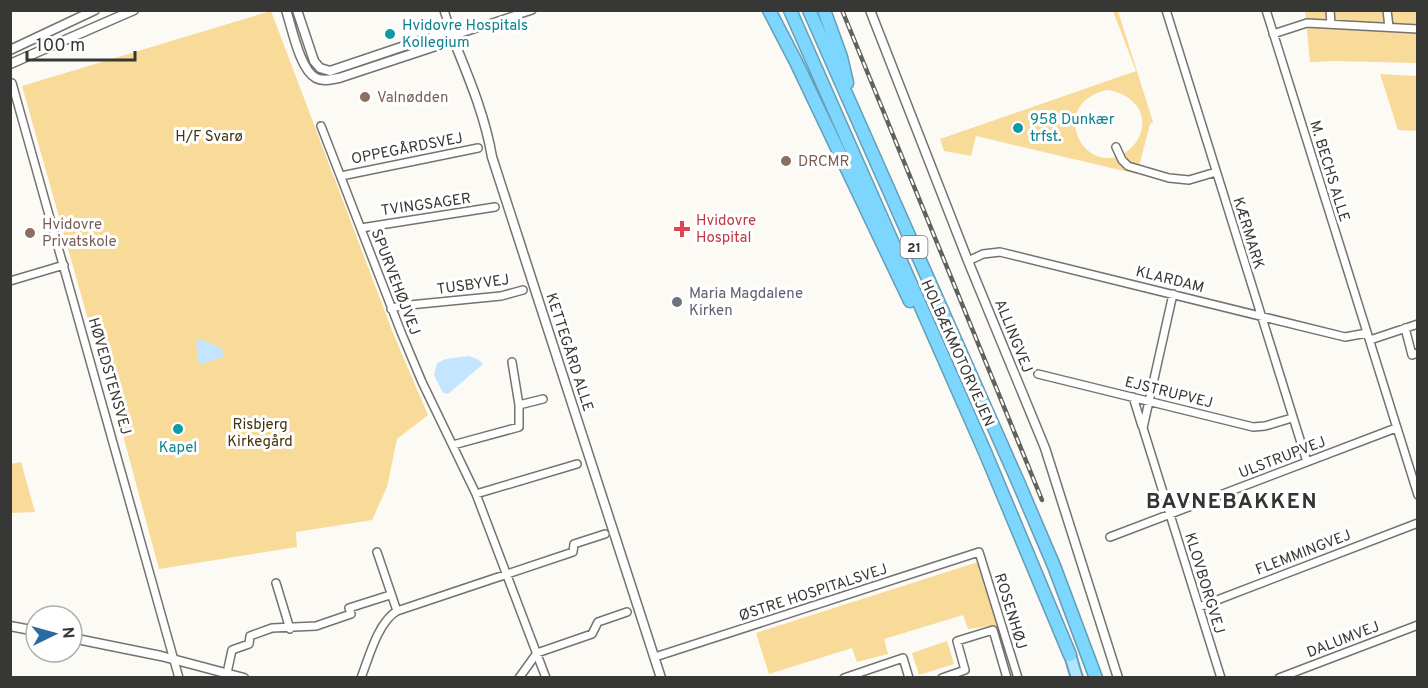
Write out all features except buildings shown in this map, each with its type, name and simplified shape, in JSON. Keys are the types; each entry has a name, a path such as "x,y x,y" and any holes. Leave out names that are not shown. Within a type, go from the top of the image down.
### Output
{"highway":[{"path":"769,10 940,365 963,401"},
{"name":"HOLBÆKMOTORVEJEN","path":"790,10 963,401 1070,655"},
{"name":"HOLBÆKMOTORVEJEN","path":"809,10 1054,566 1096,678"},
{"path":"824,10 841,57 852,108"}],"main road":[{"name":"HOLBÆKMOTORVEJEN","path":"1070,655 1077,678"}],"street":[{"path":"10,50 95,10"},
{"path":"10,64 134,10"},
{"path":"286,10 304,65 317,79 325,81 439,45 452,36 532,10"},
{"path":"297,10 314,61 320,68 330,71 437,36 452,36"},
{"name":"KETTEGÅRD ALLE","path":"444,10 485,124 492,157 661,678"},
{"name":"ALLINGVEJ","path":"870,10 968,261 1045,448 1118,678"},
{"name":"KÆRMARK","path":"1166,10 1307,462"},
{"name":"M. BECHS ALLE","path":"1266,10 1396,428 1415,479 1418,495"},
{"path":"1330,10 1331,24"},
{"path":"1387,10 1389,27"},
{"path":"1273,34 1303,24 1418,29"},
{"name":"HØVEDSTENSVEJ","path":"12,83 179,678"},
{"name":"SPURVEHØJVEJ","path":"321,126 391,309 422,382 476,494 546,678"},
{"path":"1116,147 1122,160 1128,166 1169,178 1189,180 1216,172"},
{"name":"OPPEGÅRDSVEJ","path":"341,176 478,148"},
{"name":"TVINGSAGER","path":"361,228 495,207"},
{"name":"KLARDAM","path":"968,261 983,254 1000,252 1345,337 1368,337"},
{"path":"10,281 64,265"},
{"name":"TUSBYVEJ","path":"391,309 399,306 501,296 523,290"},
{"name":"KLOVBORGVEJ","path":"1143,428 1173,294"},
{"path":"1368,337 1418,324"},
{"path":"1405,328 1412,355 1418,353"},
{"path":"453,446 519,427 519,405 512,362"},
{"name":"EJSTRUPVEJ","path":"1038,374 1252,427 1265,426 1292,418"},
{"name":"KLOVBORGVEJ","path":"1133,397 1221,678"},
{"path":"519,405 543,399"},
{"name":"ULSTRUPVEJ","path":"1110,537 1396,428"},
{"path":"476,494 577,464"},
{"name":"FLEMMINGVEJ","path":"1199,607 1418,523"},
{"path":"361,678 383,624 389,615 573,552 574,544 605,534"},
{"path":"377,552 397,611"},
{"name":"ØSTRE HOSPITALSVEJ","path":"655,657 979,552"},
{"name":"ROSENHØJ","path":"979,552 1018,678"},
{"path":"276,583 290,629"},
{"path":"84,641 175,660 236,676 232,650 249,644 250,636 272,628 290,629 316,626 351,614 349,608 390,594"},
{"path":"519,678 537,653 592,634 598,622 627,612"},
{"name":"DALUMVEJ","path":"1279,678 1418,625"},
{"name":"ROSENHØJ","path":"942,678 965,670 957,641 993,630 1007,678"},
{"path":"843,678 903,658 909,678"}],"green space":[{"path":"271,11 393,333 428,415 397,439 387,487 372,520 296,532 297,547 159,569 109,383 106,383 22,86"},
{"path":"1113,11 1118,11 1153,122 1150,124 1137,174 976,136 971,156 944,151 940,139 1136,71","holes":["1107,90 1136,104 1142,118 1140,135 1136,143 1125,153 1110,158 1096,156 1085,148 1078,136 1075,123 1078,109 1089,98"]},
{"path":"1305,11 1417,11 1417,63 1310,62"},
{"path":"1380,74 1417,76 1417,131 1398,130"},
{"path":"21,462 35,512 11,513 11,464"},
{"path":"978,562 998,625 968,629 963,615 884,639 888,654 857,662 852,648 769,674 756,633"},
{"path":"947,641 954,664 919,675 912,653"}],"water":[{"path":"199,339 222,348 223,357 199,365 196,341"},
{"path":"469,356 483,364 448,394 443,393 434,375 437,363 446,359"}],"railway":[{"path":"842,10 1042,500"}],"place":[{"name":"Hvidovre Hospitals Kollegium","path":"390,34"},
{"name":"Valnødden","path":"365,97"},
{"name":"958 Dunkær trfst.","path":"1018,128"},
{"name":"DRCMR","path":"786,161"},
{"name":"Hvidovre Hospital","path":"682,229"},
{"name":"Hvidovre Privatskole","path":"30,233"},
{"name":"Maria Magdalene Kirken","path":"677,302"},
{"name":"Kapel","path":"178,429"}],"district":[{"name":"BAVNEBAKKEN","path":"1232,501"}],"park label":[{"name":"H/F Svarø","path":"209,136"},
{"name":"Risbjerg Kirkegård","path":"260,432"}]}
